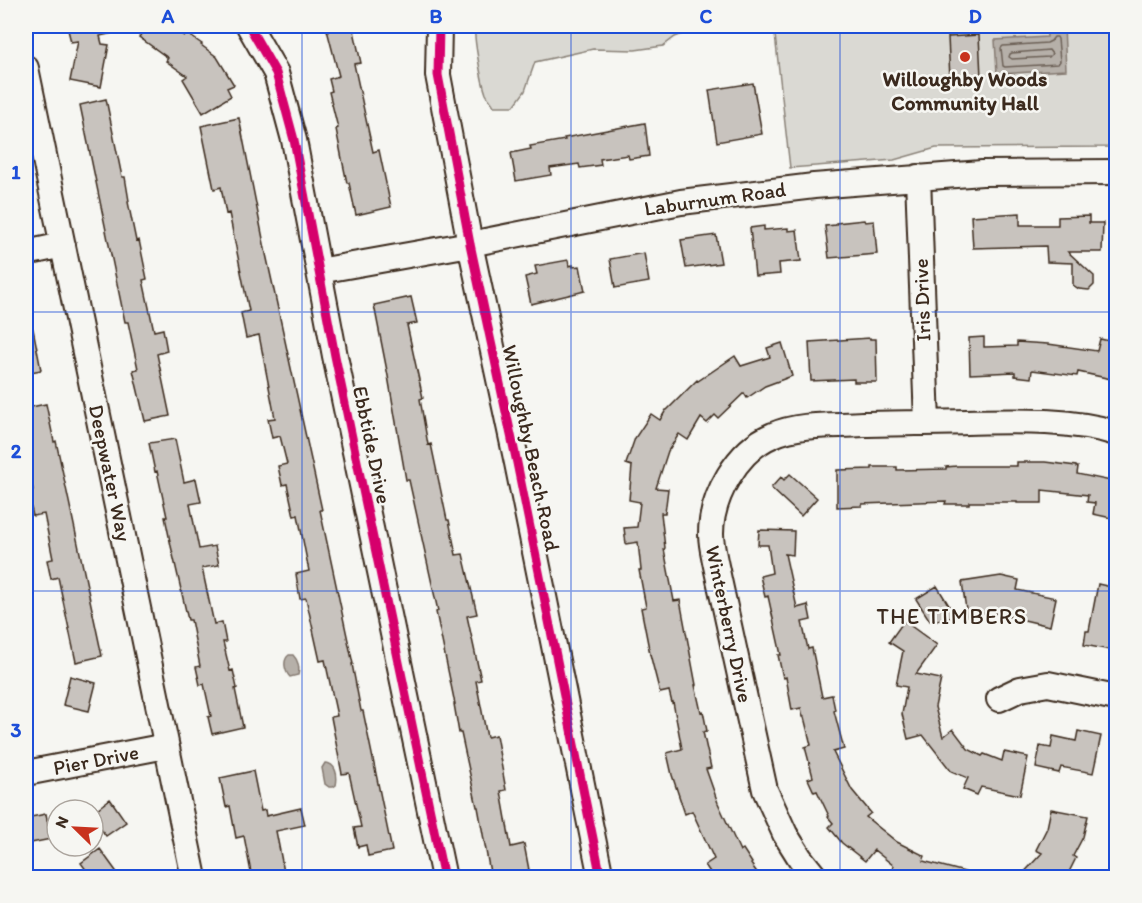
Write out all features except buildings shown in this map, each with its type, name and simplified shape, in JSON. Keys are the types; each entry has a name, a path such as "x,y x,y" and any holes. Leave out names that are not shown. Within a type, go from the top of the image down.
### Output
{"street":[{"name":"Ebbtide Drive","path":"249,26 276,73 294,140 338,367 444,878"},
{"name":"Willoughby Beach Road","path":"439,26 438,75 470,244 601,878"},
{"name":"Deepwater Way","path":"26,68 194,878"},
{"name":"Laburnum Road","path":"319,271 470,244 681,201 918,177 982,173 1116,172"},
{"name":"Iris Drive","path":"918,177 927,423"},
{"path":"26,253 63,245"},
{"name":"Winterberry Drive","path":"816,878 785,834 765,790 716,566 711,536 713,514 720,492 734,468 747,452 772,435 800,427 1012,421 1059,423 1116,433"},
{"path":"999,699 1020,689 1048,684 1116,698"},
{"name":"Pier Drive","path":"26,773 166,746"}],"shaded area":[{"path":"475,26 703,26 675,37 663,46 635,50 593,49 535,62 525,91 514,106 494,106 486,94 482,80"},
{"path":"774,26 1116,26 1116,147 936,148 894,160 790,168"}],"water":[{"path":"1046,26 1064,26 1066,70 997,74 995,40 1047,37"},
{"path":"289,655 295,657 299,670 298,675 290,677 285,666"},
{"path":"325,763 332,765 336,774 337,781 333,787 325,784 322,768"}],"cycle path":[{"path":"249,26 276,73 294,140 335,356 444,878"},
{"path":"439,26 438,75 470,244 601,878"}],"place":[{"name":"Willoughby Woods Community Hall","path":"965,57"}],"district":[{"name":"THE TIMBERS","path":"952,616"}]}
